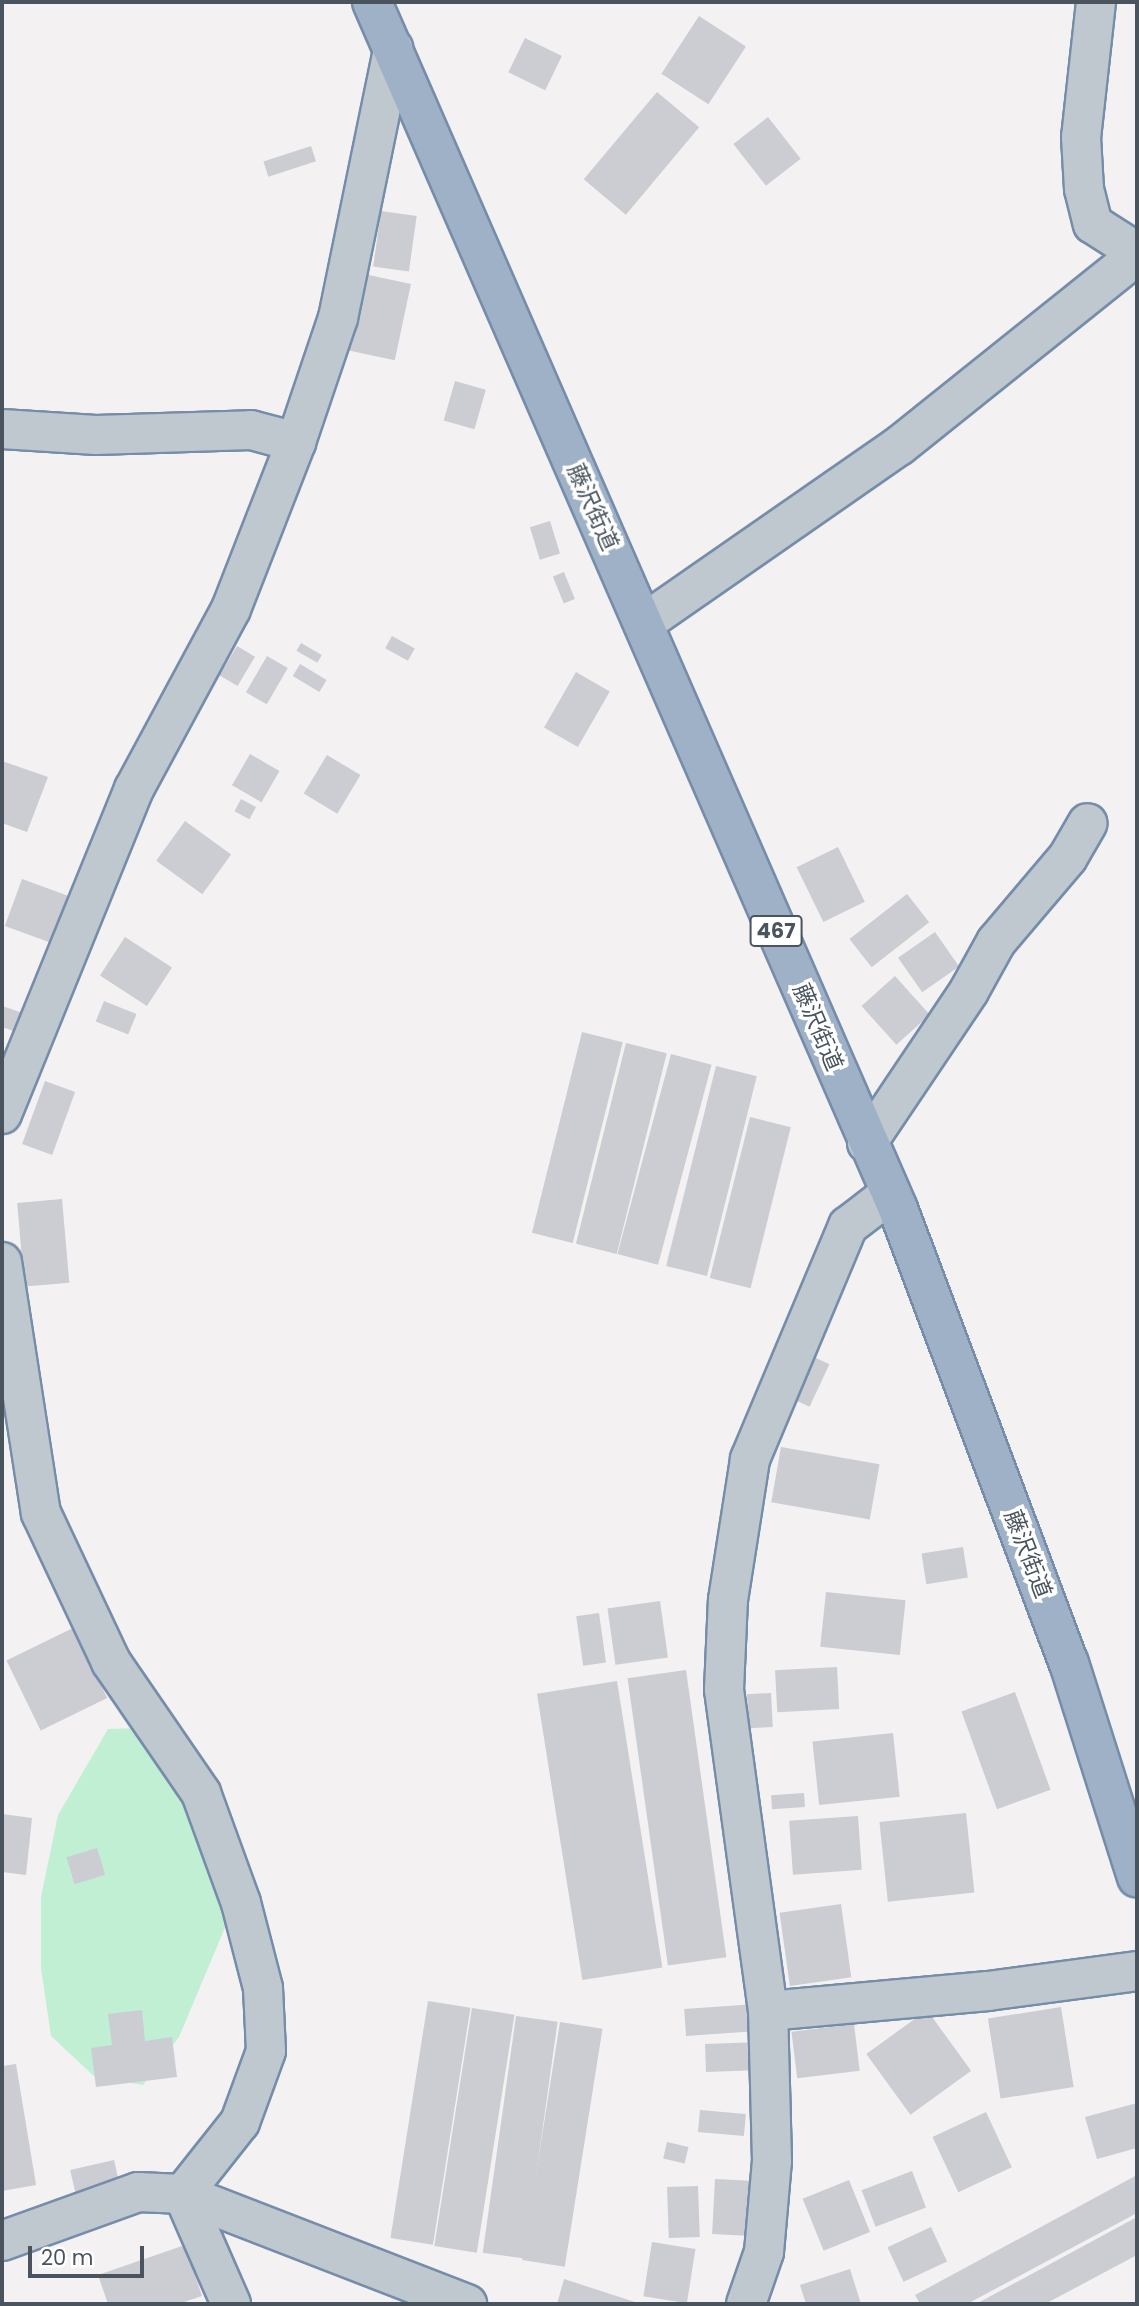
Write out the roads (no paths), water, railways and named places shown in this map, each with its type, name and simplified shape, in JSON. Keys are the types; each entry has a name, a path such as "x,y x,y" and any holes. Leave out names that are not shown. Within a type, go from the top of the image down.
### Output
{"highway":[{"name":"藤沢街道","path":"372,2 891,1193 1069,1663 1137,1877"}],"street":[{"path":"644,623 899,446 1137,254 1093,224 1084,188 1081,137 1096,2"},
{"path":"2,1114 134,789 231,609 296,442 338,318 393,49"},
{"path":"2,429 96,435 251,430 296,442"},
{"path":"867,1143 970,991 996,942 1068,857 1088,823"},
{"path":"746,2304 764,2252 772,2161 768,2011 724,1690 732,1575 750,1459 848,1226 891,1193"},
{"path":"2,1262 41,1513 111,1662 201,1793 241,1903 263,1988 266,2051 240,2122 183,2194"},
{"path":"768,2011 988,1991 1137,1971"},
{"path":"2,2241 138,2192 183,2194 467,2304"},
{"path":"183,2194 231,2304"}]}
